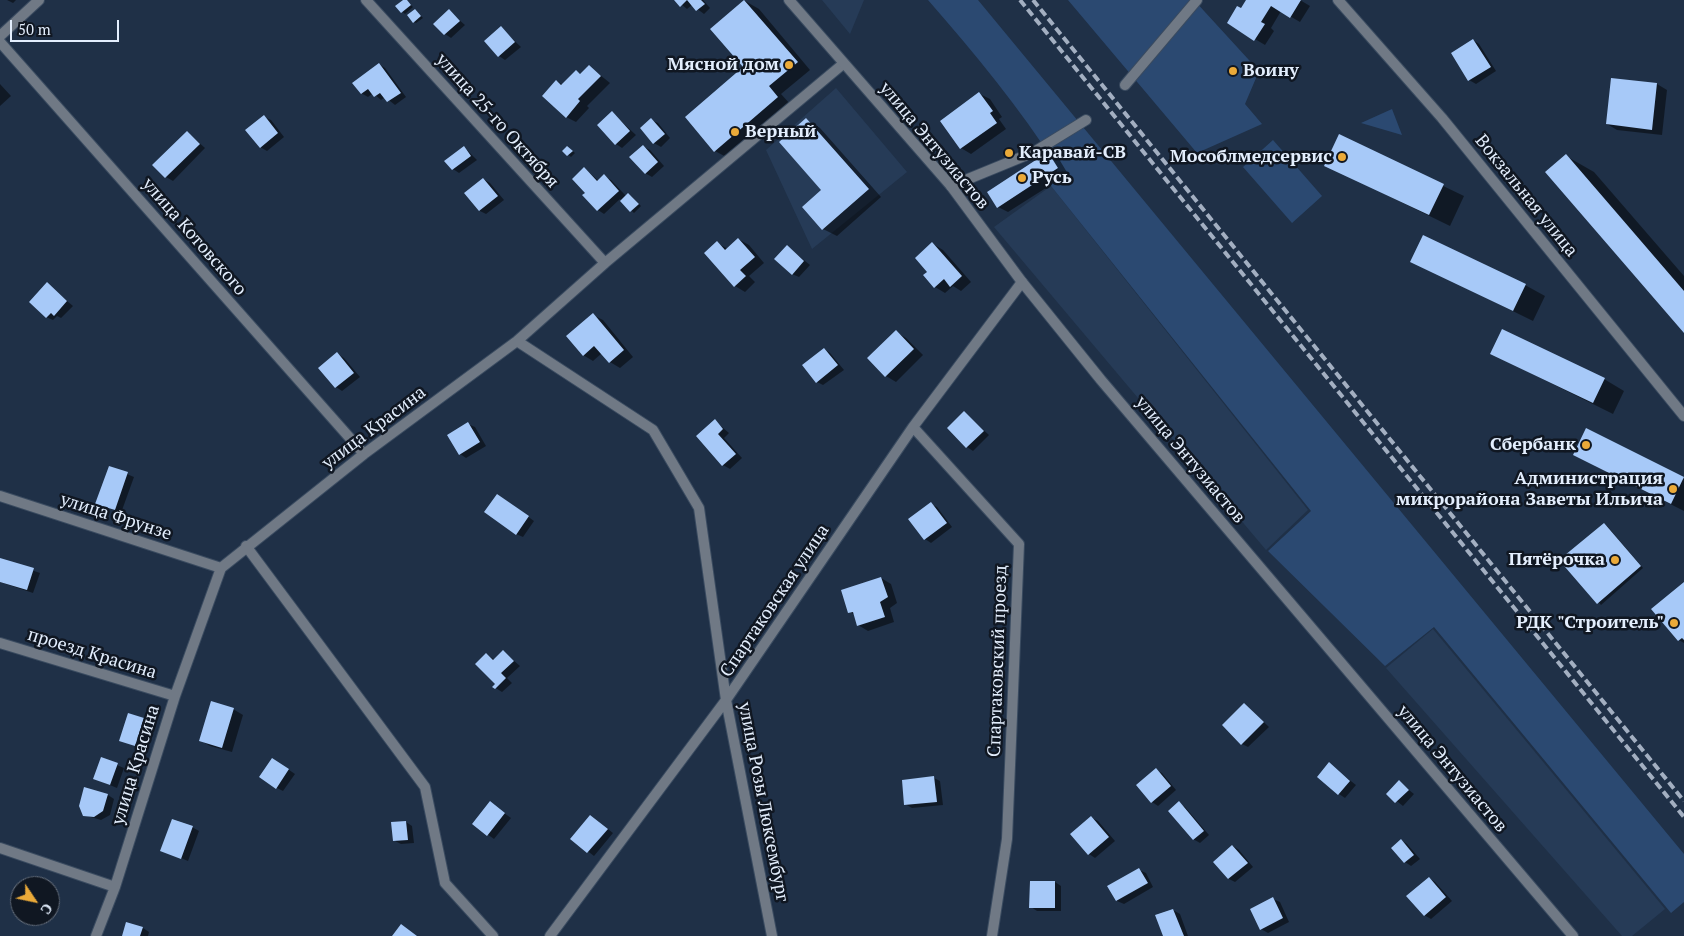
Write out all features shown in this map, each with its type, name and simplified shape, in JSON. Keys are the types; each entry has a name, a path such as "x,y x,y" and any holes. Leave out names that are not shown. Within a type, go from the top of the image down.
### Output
{"street":[{"path":"0,36 39,0"},
{"name":"улица 25-го Октября","path":"366,0 605,264"},
{"name":"улица Энтузиастов","path":"789,0 951,186 1022,282 1101,380 1573,936"},
{"path":"1124,85 1197,0"},
{"name":"Вокзальная улица","path":"1338,0 1436,110 1684,416"},
{"name":"улица Котовского","path":"0,42 364,454"},
{"name":"улица Красина","path":"96,936 115,887 175,696 221,568 246,546 364,454 517,341 605,264 843,64"},
{"path":"951,186 1034,152 1086,120"},
{"name":"Спартаковская улица","path":"550,936 726,700 913,427 1022,282"},
{"name":"улица Розы Люксембург","path":"517,341 653,430 698,508 726,700 772,936"},
{"name":"Спартаковский проезд","path":"913,427 1019,544 1007,840 992,936"},
{"name":"улица Фрунзе","path":"0,496 221,568"},
{"path":"246,546 425,787 445,883 492,936"},
{"name":"проезд Красина","path":"0,642 175,696"},
{"path":"0,848 115,887"}],"shaded area":[{"path":"822,0 864,0 850,34"},
{"path":"928,0 978,0 1684,854 1684,902 1671,913 1434,627 1385,666 1268,551 1311,511 1051,186 1058,168 996,82"},
{"path":"1068,0 1194,0 1259,71 1245,104 1262,124 1197,153"},
{"path":"836,88 907,172 812,249 766,150"},
{"path":"1392,109 1402,135 1361,123"},
{"path":"1273,140 1322,196 1292,223 1243,167"},
{"path":"1051,186 1308,510 1266,550 994,227"},
{"path":"1433,629 1665,909 1632,936 1622,936 1386,668"}],"building":[{"path":"403,0 407,0 411,5 401,13 395,6"},
{"path":"674,0 687,0 680,7"},
{"path":"687,0 701,0 705,4 696,11"},
{"path":"744,0 798,62 769,86 778,97 714,152 685,117 743,67 710,29"},
{"path":"1246,0 1301,0 1290,18 1271,6 1261,22 1265,24 1254,41 1227,23 1237,6 1241,8"},
{"path":"415,9 421,16 413,23 407,15"},
{"path":"449,9 460,21 444,35 433,24"},
{"path":"501,26 515,42 498,57 484,41"},
{"path":"1473,39 1491,67 1468,81 1451,53"},
{"path":"379,63 401,93 387,102 380,93 374,97 368,89 361,94 352,83"},
{"path":"589,65 601,76 578,99 580,101 566,118 542,96 556,80 561,85 576,70 580,74"},
{"path":"1611,78 1657,83 1652,130 1606,124"},
{"path":"979,92 993,111 990,113 997,123 960,149 940,121"},
{"path":"612,111 630,131 615,145 597,125"},
{"path":"264,115 278,133 260,148 245,130"},
{"path":"651,118 665,134 653,144 640,128"},
{"path":"806,118 869,189 822,230 802,207 821,190 779,142"},
{"path":"187,131 200,144 165,178 152,165"},
{"path":"1339,134 1444,184 1429,215 1324,166"},
{"path":"643,145 658,162 645,174 629,157"},
{"path":"464,146 471,156 452,170 444,161"},
{"path":"567,146 573,151 567,156 562,151"},
{"path":"1048,152 1058,168 997,208 987,192"},
{"path":"1566,154 1684,291 1684,333 1545,172"},
{"path":"584,167 597,181 604,174 619,191 597,211 582,195 585,193 572,179"},
{"path":"483,178 498,196 479,211 464,193"},
{"path":"628,193 639,204 630,212 620,201"},
{"path":"1423,235 1526,284 1513,311 1410,262"},
{"path":"738,238 755,257 740,270 746,276 734,287 704,253 717,241 725,250"},
{"path":"932,242 962,276 950,287 944,279 934,288 923,275 927,272 915,258"},
{"path":"787,245 804,261 792,275 774,259"},
{"path":"47,282 67,301 54,316 51,313 46,318 29,302"},
{"path":"593,313 624,350 609,363 594,346 583,356 566,336"},
{"path":"1502,329 1605,378 1593,403 1490,354"},
{"path":"896,330 914,349 885,377 867,358"},
{"path":"824,348 838,365 816,383 802,365"},
{"path":"337,352 354,373 335,388 318,368"},
{"path":"964,411 984,431 966,448 947,428"},
{"path":"715,419 723,429 718,434 736,454 722,466 696,436"},
{"path":"468,422 480,442 459,455 447,435"},
{"path":"1586,428 1684,477 1671,504 1573,455"},
{"path":"109,466 128,472 115,510 95,504"},
{"path":"497,494 529,516 516,535 484,512"},
{"path":"931,502 947,523 924,540 908,519"},
{"path":"1604,523 1641,566 1597,604 1559,560"},
{"path":"0,558 34,568 27,590 0,582"},
{"path":"881,577 888,597 880,602 885,617 857,626 853,612 848,613 841,590"},
{"name":"РДК \"Строитель\"","path":"1684,582 1684,640 1682,638 1678,641 1651,609"},
{"path":"503,650 514,661 501,673 506,678 495,689 492,687 495,684 475,664 486,653 493,660"},
{"path":"211,701 234,708 222,748 199,741"},
{"path":"1244,703 1264,722 1241,745 1222,725"},
{"path":"128,713 144,718 135,746 119,741"},
{"path":"101,757 118,763 110,785 93,779"},
{"path":"272,758 289,769 276,789 259,777"},
{"path":"1329,762 1350,781 1338,795 1317,777"},
{"path":"1156,768 1171,786 1151,803 1136,785"},
{"path":"934,776 937,802 904,805 902,780"},
{"path":"1399,780 1409,790 1395,803 1386,794"},
{"path":"84,787 108,794 103,811 94,817 83,816 79,806"},
{"path":"490,801 505,813 487,836 472,824"},
{"path":"1179,801 1204,831 1193,840 1168,811"},
{"path":"590,815 608,829 587,853 570,839"},
{"path":"1091,816 1109,837 1088,855 1070,834"},
{"path":"172,819 193,826 181,859 160,851"},
{"path":"406,821 408,840 393,841 391,822"},
{"path":"1401,839 1414,855 1404,863 1391,848"},
{"path":"1232,845 1248,863 1228,879 1213,862"},
{"path":"1139,868 1148,883 1116,901 1107,886"},
{"path":"1429,877 1446,897 1424,916 1406,896"},
{"path":"1030,881 1055,881 1055,908 1029,908"},
{"path":"1273,897 1283,918 1260,930 1250,909"},
{"path":"1173,909 1184,936 1163,936 1155,915"},
{"path":"126,922 143,927 140,936 122,936"},
{"path":"401,924 417,936 392,936"}],"railway":[{"path":"1020,0 1684,817"},
{"path":"1033,0 1684,801"}],"place":[{"name":"Мясной дом","path":"789,65"},
{"name":"Воину","path":"1233,71"},
{"name":"Верный","path":"735,132"},
{"name":"Каравай-СВ","path":"1009,153"},
{"name":"Мособлмедсервис","path":"1342,157"},
{"name":"Русь","path":"1022,178"},
{"name":"Сбербанк","path":"1586,445"},
{"name":"Администрация микрорайона Заветы Ильича","path":"1673,489"},
{"name":"Пятёрочка","path":"1615,560"},
{"name":"РДК \"Строитель\"","path":"1674,623"}]}
